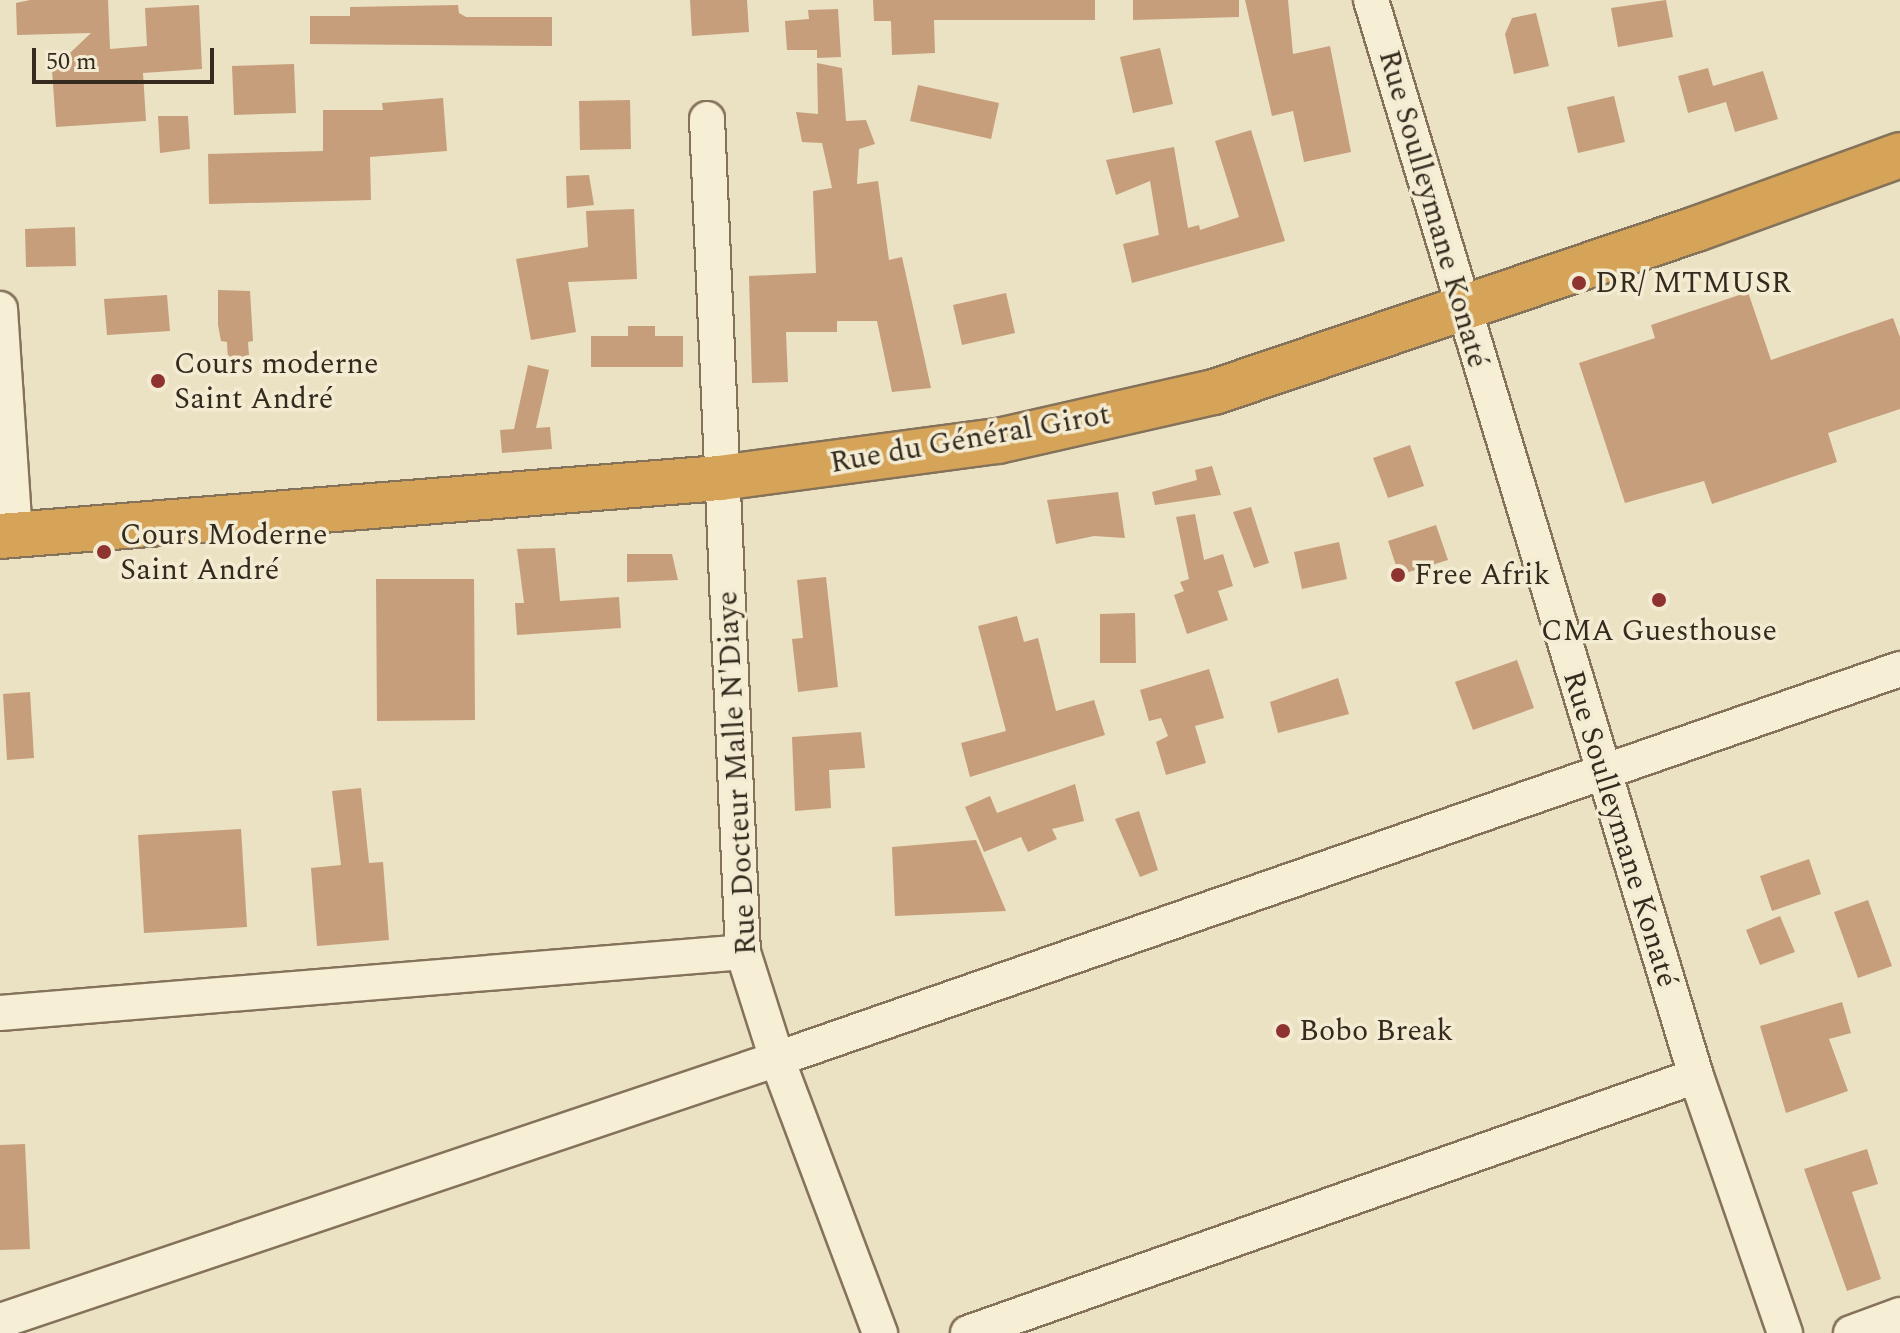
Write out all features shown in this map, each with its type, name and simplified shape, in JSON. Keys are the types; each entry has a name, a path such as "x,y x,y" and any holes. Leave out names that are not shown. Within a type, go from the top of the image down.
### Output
{"highway":[{"name":"Rue du Général Girot","path":"7,535 720,478 998,441 1214,392 1461,305 1898,160"}],"street":[{"name":"Rue Soulleymane Konaté","path":"1371,0 1696,1076 1785,1333"},
{"name":"Rue Docteur Malle N'Diaye","path":"707,119 722,386 720,478 743,952 777,1059 880,1333"},
{"path":"0,309 7,535"},
{"path":"0,1321 777,1059 1900,669"},
{"path":"0,1013 743,952"},
{"path":"968,1333 1696,1076"},
{"path":"1851,1333 1900,1315"}],"building":[{"path":"30,0 108,0 110,49 147,46 145,8 199,5 202,69 143,73 146,121 56,127 52,70 91,33 17,35 16,3"},
{"path":"690,0 747,0 749,32 692,36"},
{"path":"873,0 1095,0 1095,20 934,20 935,53 892,55 891,21 874,21"},
{"path":"1133,0 1239,0 1239,17 1133,20"},
{"path":"1245,0 1288,0 1293,54 1330,46 1351,152 1304,162 1293,111 1272,116"},
{"path":"1666,0 1673,37 1618,47 1611,8"},
{"path":"458,5 459,13 466,17 552,17 552,46 310,44 310,16 350,16 350,7"},
{"path":"838,9 841,57 817,58 817,50 787,50 785,21 809,19 808,10"},
{"path":"1536,13 1549,66 1514,74 1505,34 1512,18"},
{"path":"1160,48 1173,104 1133,113 1120,57"},
{"path":"817,63 842,68 846,121 866,120 875,144 859,149 857,184 878,181 889,260 902,257 931,388 892,392 877,321 837,321 837,332 786,332 788,382 752,383 749,276 816,273 813,191 832,188 822,143 802,142 796,112 818,114"},
{"path":"294,64 296,113 234,115 232,66"},
{"path":"1708,68 1713,86 1763,71 1778,119 1735,132 1726,102 1688,113 1678,76"},
{"path":"918,85 999,103 991,139 910,121"},
{"path":"1614,96 1625,142 1578,153 1567,107"},
{"path":"443,98 447,151 370,157 371,200 209,204 208,154 323,151 323,110 383,110 382,103"},
{"path":"630,100 631,149 580,150 579,101"},
{"path":"158,116 188,116 190,149 160,153"},
{"path":"1251,130 1285,241 1132,283 1123,244 1159,235 1150,181 1116,195 1106,160 1174,147 1188,228 1199,225 1200,230 1239,217 1215,141"},
{"path":"589,175 594,205 567,208 566,176"},
{"path":"634,209 637,279 568,282 576,332 531,340 516,259 588,247 586,211"},
{"path":"75,227 76,266 26,267 25,229"},
{"path":"218,290 250,291 253,341 248,342 249,355 228,361 227,342 221,341 218,325"},
{"path":"1748,292 1771,360 1893,318 1900,337 1900,409 1828,433 1837,462 1712,504 1704,481 1625,503 1579,363 1655,338 1651,325"},
{"path":"1006,293 1015,333 962,345 953,305"},
{"path":"167,295 170,331 107,335 104,299"},
{"path":"628,326 655,326 655,336 683,336 683,367 591,367 591,336 628,336"},
{"path":"528,365 549,370 536,428 550,427 552,449 502,453 500,430 514,429"},
{"path":"1410,445 1424,486 1388,498 1373,458"},
{"path":"1212,466 1221,495 1155,505 1152,492 1197,480 1195,470"},
{"path":"1118,492 1125,538 1094,536 1056,544 1047,500"},
{"path":"1251,507 1269,563 1254,568 1233,512"},
{"path":"1195,514 1204,560 1223,554 1233,586 1218,591 1228,620 1187,634 1174,595 1184,591 1180,582 1189,579 1176,517"},
{"path":"1436,525 1448,560 1399,575 1388,541"},
{"path":"1339,542 1347,579 1302,589 1294,552"},
{"path":"555,548 560,601 619,597 621,628 517,635 515,603 524,603 517,549"},
{"path":"627,554 672,554 678,580 627,582"},
{"path":"826,577 838,687 798,692 792,639 803,638 797,580"},
{"path":"376,579 474,579 475,720 377,721"},
{"path":"1135,613 1136,663 1100,663 1100,614"},
{"path":"1017,616 1024,642 1038,638 1056,711 1094,700 1105,735 970,777 961,743 1006,731 978,626"},
{"path":"1517,660 1534,708 1473,730 1455,682"},
{"path":"1209,669 1224,718 1195,726 1206,763 1166,775 1156,742 1168,736 1161,718 1149,721 1140,690"},
{"path":"1338,678 1349,714 1278,733 1270,702"},
{"path":"30,692 34,758 7,760 3,694"},
{"path":"861,732 865,768 829,770 831,808 795,811 792,737"},
{"path":"1075,784 1084,821 1052,829 1057,839 1028,852 1021,837 984,852 965,807 990,796 997,813"},
{"path":"361,788 369,863 383,862 389,940 317,946 311,868 341,865 332,791"},
{"path":"1139,811 1158,870 1140,877 1115,819"},
{"path":"241,829 247,927 144,933 138,835"},
{"path":"976,840 1006,911 895,916 892,847"},
{"path":"1809,859 1821,894 1772,911 1760,876"},
{"path":"1868,900 1892,966 1858,978 1834,912"},
{"path":"1780,916 1795,952 1760,965 1746,930"},
{"path":"1842,1002 1851,1033 1829,1039 1848,1091 1786,1113 1760,1026"},
{"path":"25,1144 30,1249 0,1250 0,1145"},
{"path":"1867,1149 1878,1184 1852,1192 1881,1279 1847,1291 1804,1169"}],"place":[{"name":"DR/ MTMUSR","path":"1579,283"},
{"name":"Cours moderne Saint André","path":"158,381"},
{"name":"Cours Moderne Saint André","path":"104,552"},
{"name":"Free Afrik","path":"1398,575"},
{"name":"CMA Guesthouse","path":"1659,600"},
{"name":"Bobo Break","path":"1283,1031"}]}
